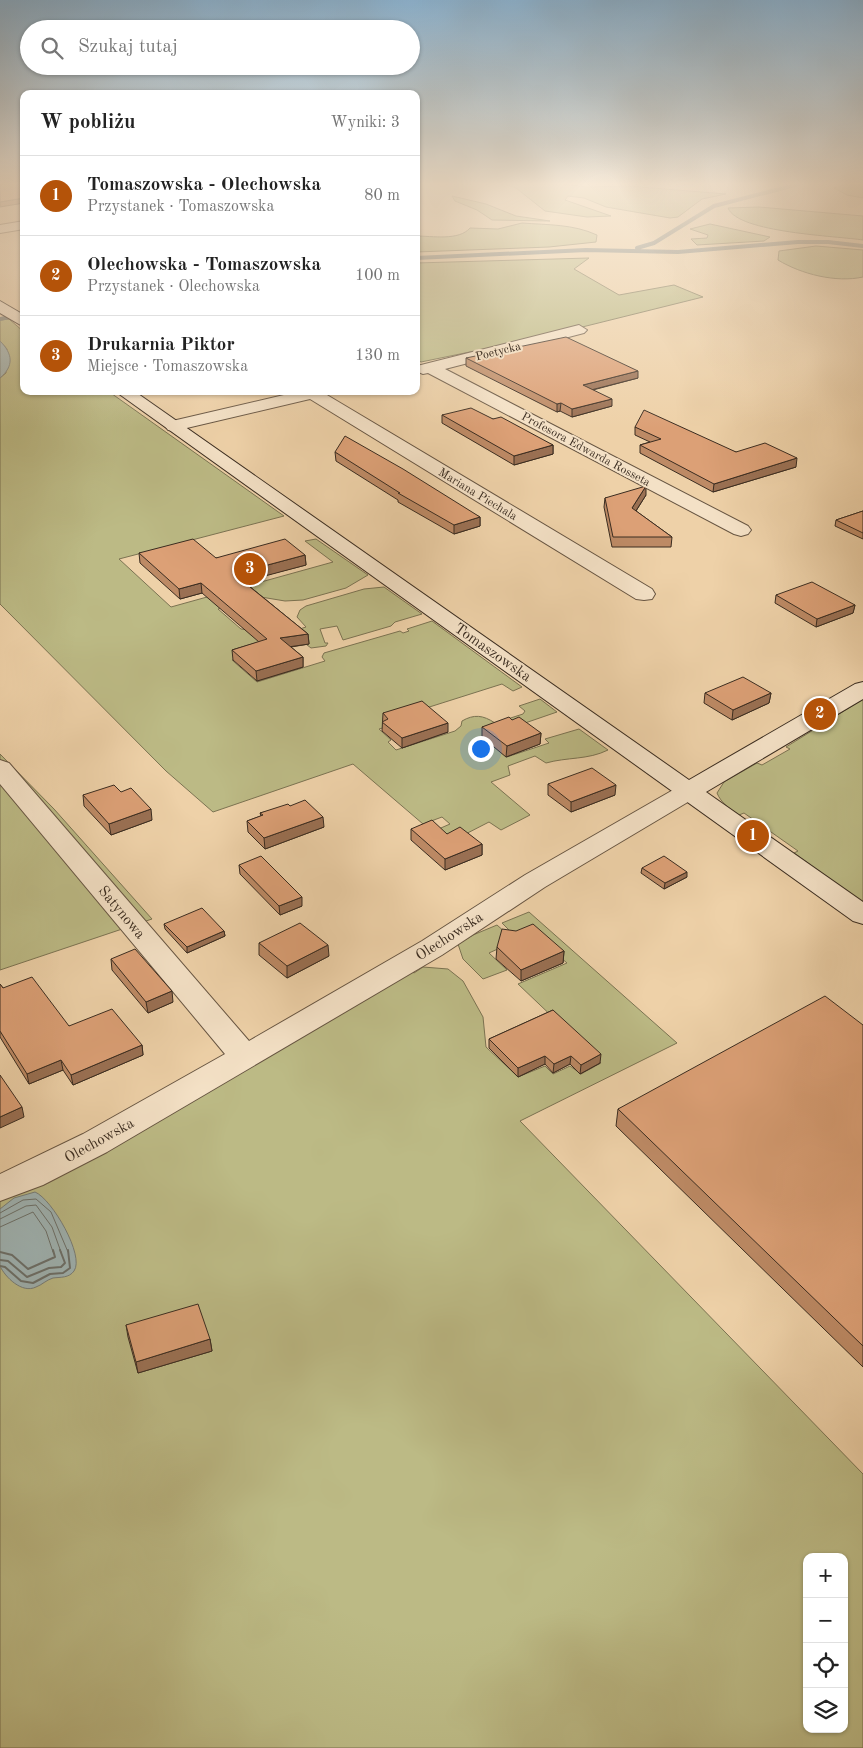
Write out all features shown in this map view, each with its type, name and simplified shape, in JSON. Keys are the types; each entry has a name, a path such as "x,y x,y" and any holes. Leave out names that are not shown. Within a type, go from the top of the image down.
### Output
{"street":[{"name":"Poetycka","path":"424,369 579,330"},
{"name":"Profesora Edwarda Rosseta","path":"424,369 741,530"},
{"name":"Tomaszowska","path":"129,395 863,915"},
{"path":"174,426 305,395"},
{"name":"Mariana Piechala","path":"323,395 644,594"},
{"name":"Olechowska","path":"0,1188 31,1176 95,1143 245,1057 432,948 535,881 863,689"},
{"name":"Satynowa","path":"0,768 245,1057"}],"shaded area":[{"path":"420,266 579,266 574,269 619,295 674,285 703,297 538,338 421,362"},
{"path":"788,266 863,266 863,277 853,279 830,278"},
{"path":"9,319 20,329 20,395 114,395 284,516 119,559 171,607 333,562 305,541 316,539 368,575 346,588 303,600 285,601 261,597 218,609 241,629 287,633 306,627 297,617 300,610 306,606 364,589 384,587 422,614 395,622 391,626 343,640 337,626 320,629 325,643 328,643 326,646 311,648 298,638 232,660 257,682 325,661 322,657 324,653 400,631 403,633 409,631 407,629 432,621 522,687 513,691 502,684 382,722 386,727 379,729 391,740 388,742 396,750 455,731 461,726 462,721 471,717 486,718 495,723 523,714 525,711 519,706 540,699 557,712 525,723 493,746 507,757 549,743 545,739 579,729 608,750 585,757 546,763 535,756 508,766 510,775 491,782 530,815 501,830 489,822 448,843 434,831 450,824 442,817 423,824 353,764 213,812 166,771 0,604 0,378 6,373 7,349 0,341 0,320"},
{"path":"863,699 863,903 794,853 798,851 744,813 739,815 729,808 717,793 724,782 757,763 762,765 790,749 786,747"},
{"path":"0,754 54,809 152,919 0,970"},
{"path":"529,912 677,1043 520,1121 863,1474 863,1748 0,1748 0,1196 410,970 414,973 423,967 448,969 463,981 483,1017 486,1047 518,1077 545,1066 553,1074 570,1066 581,1074 601,1063 518,984 567,963 533,934 519,940 502,923"},
{"path":"497,925 515,941 489,953 507,970 483,979 463,959 458,944 473,935"}],"water":[{"path":"0,341 9,355 10,364 0,378"},
{"path":"35,1192 50,1205 65,1228 75,1253 76,1264 74,1271 70,1275 53,1278 31,1289 15,1283 0,1266 0,1209 14,1198"}],"building":[{"path":"566,337 638,371 583,385 612,399 572,409 561,403 557,404 466,358"},
{"path":"471,408 493,419 501,417 553,445 514,456 442,415"},
{"path":"644,410 736,452 765,443 797,458 714,484 640,445 661,439 635,427"},
{"path":"345,436 403,469 480,517 454,525 398,493 400,493 335,452"},
{"path":"646,486 632,508 672,537 613,537 605,498"},
{"path":"863,511 863,533 836,520"},
{"path":"193,539 216,558 285,539 305,555 234,574 308,634 280,638 303,657 256,671 232,650 267,639 201,583 179,589 139,553"},
{"path":"812,582 855,605 817,619 776,595"},
{"path":"743,677 771,693 733,710 705,693"},
{"path":"422,701 448,723 402,738 382,722 388,719 383,713"},
{"path":"509,717 512,720 519,717 541,733 507,746 482,727"},
{"path":"592,768 616,785 571,802 548,784"},
{"path":"114,785 121,792 131,788 151,809 109,824 83,795"},
{"path":"305,800 323,817 264,838 247,821 263,815 260,813 288,804 290,806"},
{"path":"432,820 447,834 460,827 482,844 445,859 411,829"},
{"path":"261,856 302,897 279,906 239,865"},
{"path":"664,856 687,872 665,883 642,868"},
{"path":"202,908 224,931 187,947 164,924"},
{"path":"300,923 328,945 287,966 259,943"},
{"path":"533,924 564,951 521,970 497,947 502,929 516,931"},
{"path":"135,949 172,991 146,1002 111,959"},
{"path":"32,977 69,1026 112,1009 142,1045 71,1075 61,1060 27,1074 0,1031 0,984 3,988"},
{"path":"825,996 863,1025 863,1346 618,1109"},
{"path":"553,1010 601,1054 581,1065 571,1056 554,1064 545,1056 518,1068 489,1039"},
{"path":"0,1075 22,1107 0,1117"},
{"path":"198,1304 210,1339 136,1362 126,1325"}],"waterway":[{"path":"0,319 20,315"}],"place":[{"name":"Drukarnia Piktor","path":"250,569"},
{"name":"Olechowska - Tomaszowska","path":"820,714"},
{"name":"Tomaszowska - Olechowska","path":"753,836"}]}
